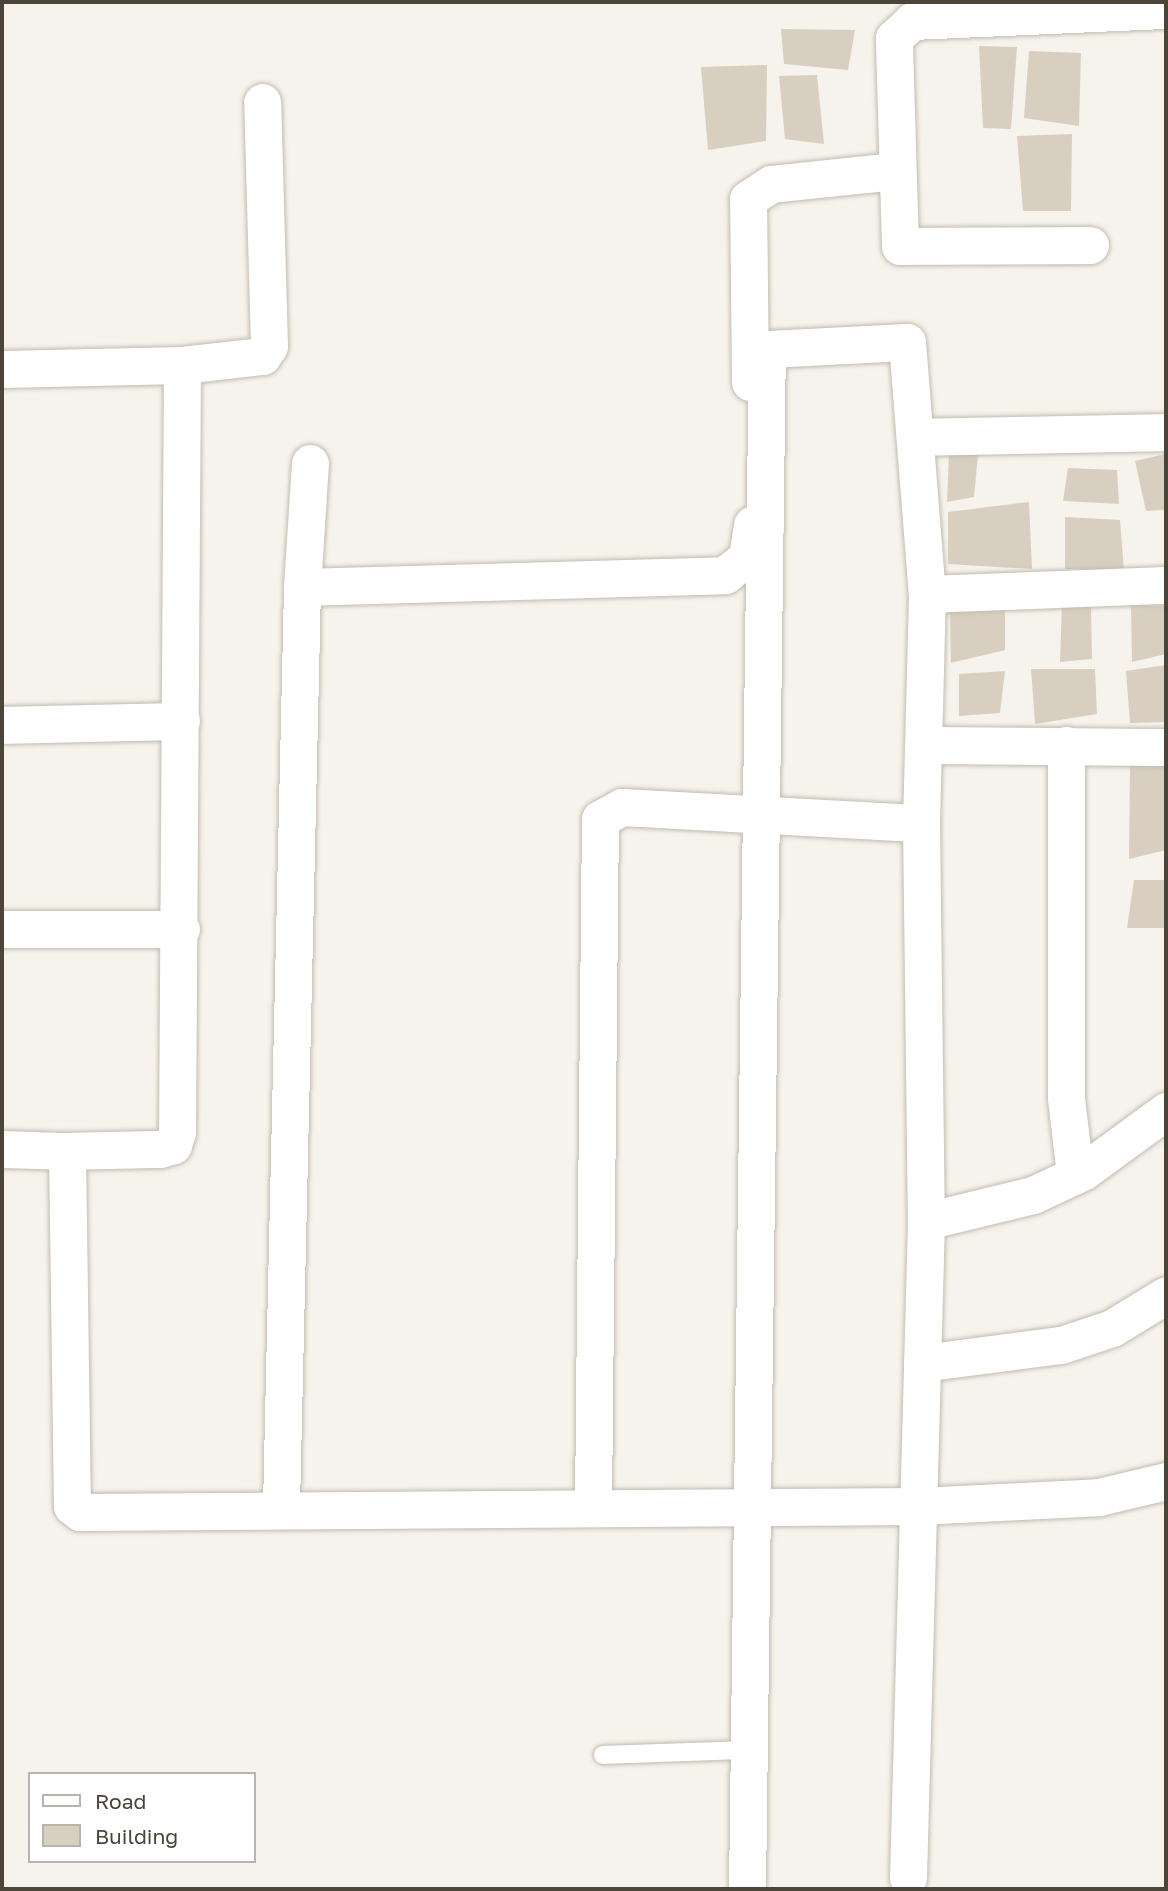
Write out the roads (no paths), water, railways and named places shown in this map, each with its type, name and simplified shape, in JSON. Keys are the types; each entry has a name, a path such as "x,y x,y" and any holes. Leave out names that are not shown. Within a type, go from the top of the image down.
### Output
{"street":[{"path":"1090,245 904,248 896,237 894,38 900,26 945,18 1166,10"},
{"path":"2,369 183,365 259,358 269,346 262,102"},
{"path":"302,587 724,575 738,568 752,537 748,199 771,184 895,171"},
{"path":"747,1889 755,1508 758,814 767,349 907,342 928,594 921,823 926,1221 908,1878"},
{"path":"2,1149 160,1149 176,1141 181,929 183,365"},
{"path":"915,437 1166,432"},
{"path":"281,1506 302,587 310,463"},
{"path":"928,594 1166,585"},
{"path":"2,725 181,721"},
{"path":"924,745 1166,747"},
{"path":"1066,745 1066,1098 1075,1175"},
{"path":"593,1506 600,819 622,807 921,823"},
{"path":"2,929 181,929"},
{"path":"926,1221 1033,1195 1075,1175 1166,1111"},
{"path":"67,1151 69,1502 80,1512 281,1506 918,1506 1099,1497 1166,1481"},
{"path":"922,1363 1061,1345 1112,1328 1166,1295"}],"lane":[{"path":"603,1755 748,1750"}]}
